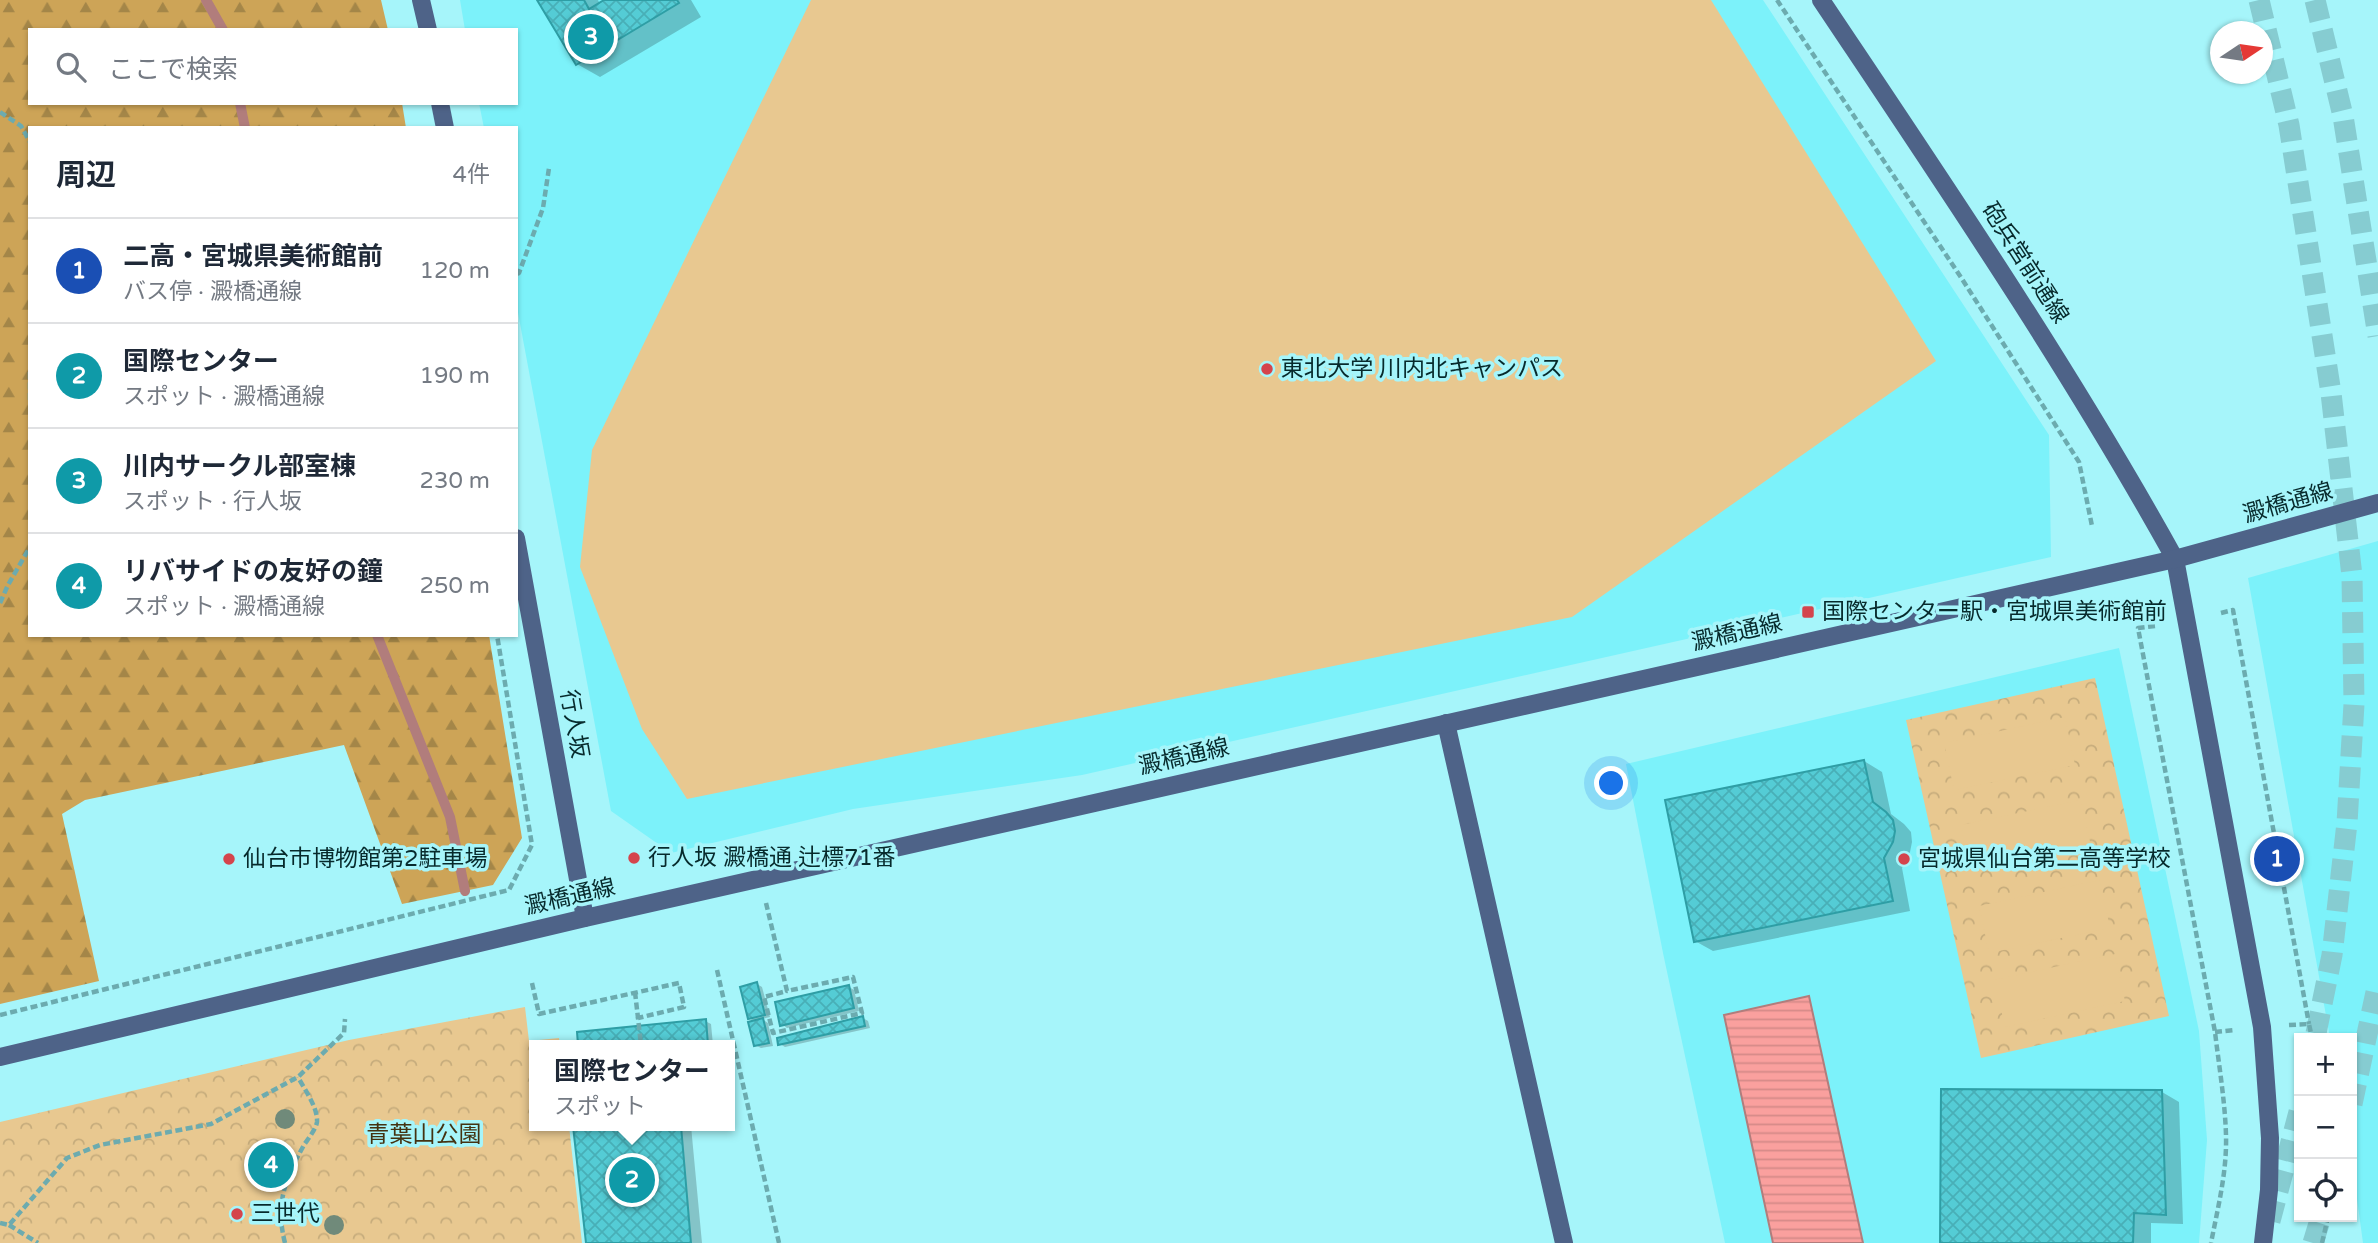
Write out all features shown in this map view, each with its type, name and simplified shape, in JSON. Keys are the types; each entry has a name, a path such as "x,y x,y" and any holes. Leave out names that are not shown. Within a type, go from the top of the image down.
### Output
{"street":[{"path":"421,0 428,28"},
{"name":"砲兵営前通線","path":"1821,0 2016,291 2175,559 2262,1027 2270,1138 2269,1190 2263,1243"},
{"path":"440,105 445,126"},
{"name":"澱橋通線","path":"0,1057 585,918 2175,559 2378,503"},
{"name":"行人坂","path":"518,549 585,918"},
{"path":"1447,723 1564,1243"}],"path":[{"path":"1777,0 1962,279 2079,462 2092,526"},
{"path":"0,113 21,126 28,138"},
{"path":"518,273 543,208 549,168"},
{"path":"0,603 28,550"},
{"path":"2221,613 2233,610 2309,1024"},
{"path":"2155,625 2138,628 2215,1032 2223,1095 2226,1136 2224,1177 2211,1243"},
{"path":"0,1015 509,890 532,845 497,637"},
{"path":"761,879 787,992"},
{"path":"717,970 733,1040"},
{"path":"853,977 862,1013 773,1033 764,997 787,992 853,977"},
{"path":"531,983 539,1014 679,983 684,1007 638,1018"},
{"path":"635,992 640,1040"},
{"path":"9,1225 66,1158 100,1145 211,1124 298,1077 344,1033 345,1019"},
{"path":"735,1049 779,1243"},
{"path":"285,1243 280,1224 282,1193 293,1166 317,1123 315,1109 298,1077"},
{"path":"2322,1243 2327,1222"},
{"path":"0,1223 9,1225 38,1243"}],"shaded area":[{"name":"東北大学 川内北キャンパス","path":"460,0 1763,0 2049,435 2051,557 1082,775 853,809 671,853 611,811 518,313 518,126 484,126 479,105 518,105 518,28 465,28"},
{"path":"2378,541 2378,1243 2363,1243 2357,1199 2357,1033 2329,1033 2248,578"},
{"name":"宮城県仙台第二高等学校","path":"2119,648 2199,1031 2207,1140 2199,1243 1725,1243 1626,764"},
{"path":"1809,996 1863,1243 1773,1243 1724,1015"}],"green space":[{"path":"0,0 381,0 388,28 28,28 28,105 402,105 406,126 28,126 28,637 489,637 522,838 493,885 402,904 344,745 85,800 62,814 99,981 0,1004"},
{"name":"東北大学 川内北キャンパス","path":"811,0 1711,0 1936,361 1572,617 687,799 642,729 580,567 592,450"},
{"path":"2095,678 2169,1016 1981,1058 1906,720"},
{"path":"2065,717 2075,765 1954,790 1944,743"},
{"path":"2081,800 2091,846 1970,872 1961,825"},
{"path":"2100,880 2110,928 1989,953 1979,906"},
{"path":"2115,954 2125,1001 2005,1027 1994,980"},
{"name":"青葉山公園","path":"525,1007 529,1041 529,1131 570,1131 582,1243 0,1243 0,1122 349,1040"}],"building":[{"path":"537,0 584,0 589,9 604,0 677,0 679,3 576,65"},
{"path":"1864,760 1873,802 1893,820 1893,842 1884,858 1893,901 1694,942 1665,800"},
{"path":"757,982 765,1015 748,1019 740,987"},
{"path":"849,985 854,1008 780,1026 775,1002"},
{"path":"863,1016 865,1026 778,1045 777,1038"},
{"path":"763,1018 769,1043 754,1046 748,1022"},
{"path":"706,1019 708,1040 578,1040 577,1032"},
{"path":"1941,1089 2162,1090 2166,1215 2134,1213 2133,1243 1940,1243"},
{"path":"574,1131 681,1131 691,1243 586,1243"}],"waterway":[{"path":"206,0 222,28"},
{"path":"240,105 245,126"},
{"path":"378,637 450,817 465,891"}],"tunnel":[{"path":"2259,0 2289,125 2331,393 2352,576 2354,704 2347,823 2332,955 2316,1033"},
{"path":"2315,0 2343,116 2378,336"},
{"path":"2354,1096 2378,983"},
{"path":"2270,1221 2294,1131"},
{"path":"2313,1243 2319,1222"}],"place":[{"name":"川内サークル部室棟","path":"591,37"},
{"name":"東北大学 川内北キャンパス","path":"1267,369"},
{"name":"国際センター駅・宮城県美術館前","path":"1808,612"},
{"name":"行人坂 澱橋通 辻標71番","path":"634,858"},
{"name":"仙台市博物館第2駐車場","path":"229,859"},
{"name":"宮城県仙台第二高等学校","path":"1904,859"},
{"name":"二高・宮城県美術館前","path":"2277,859"},
{"name":"リバサイドの友好の鐘","path":"271,1165"},
{"name":"国際センター","path":"632,1180"},
{"name":"三世代","path":"237,1214"}]}
